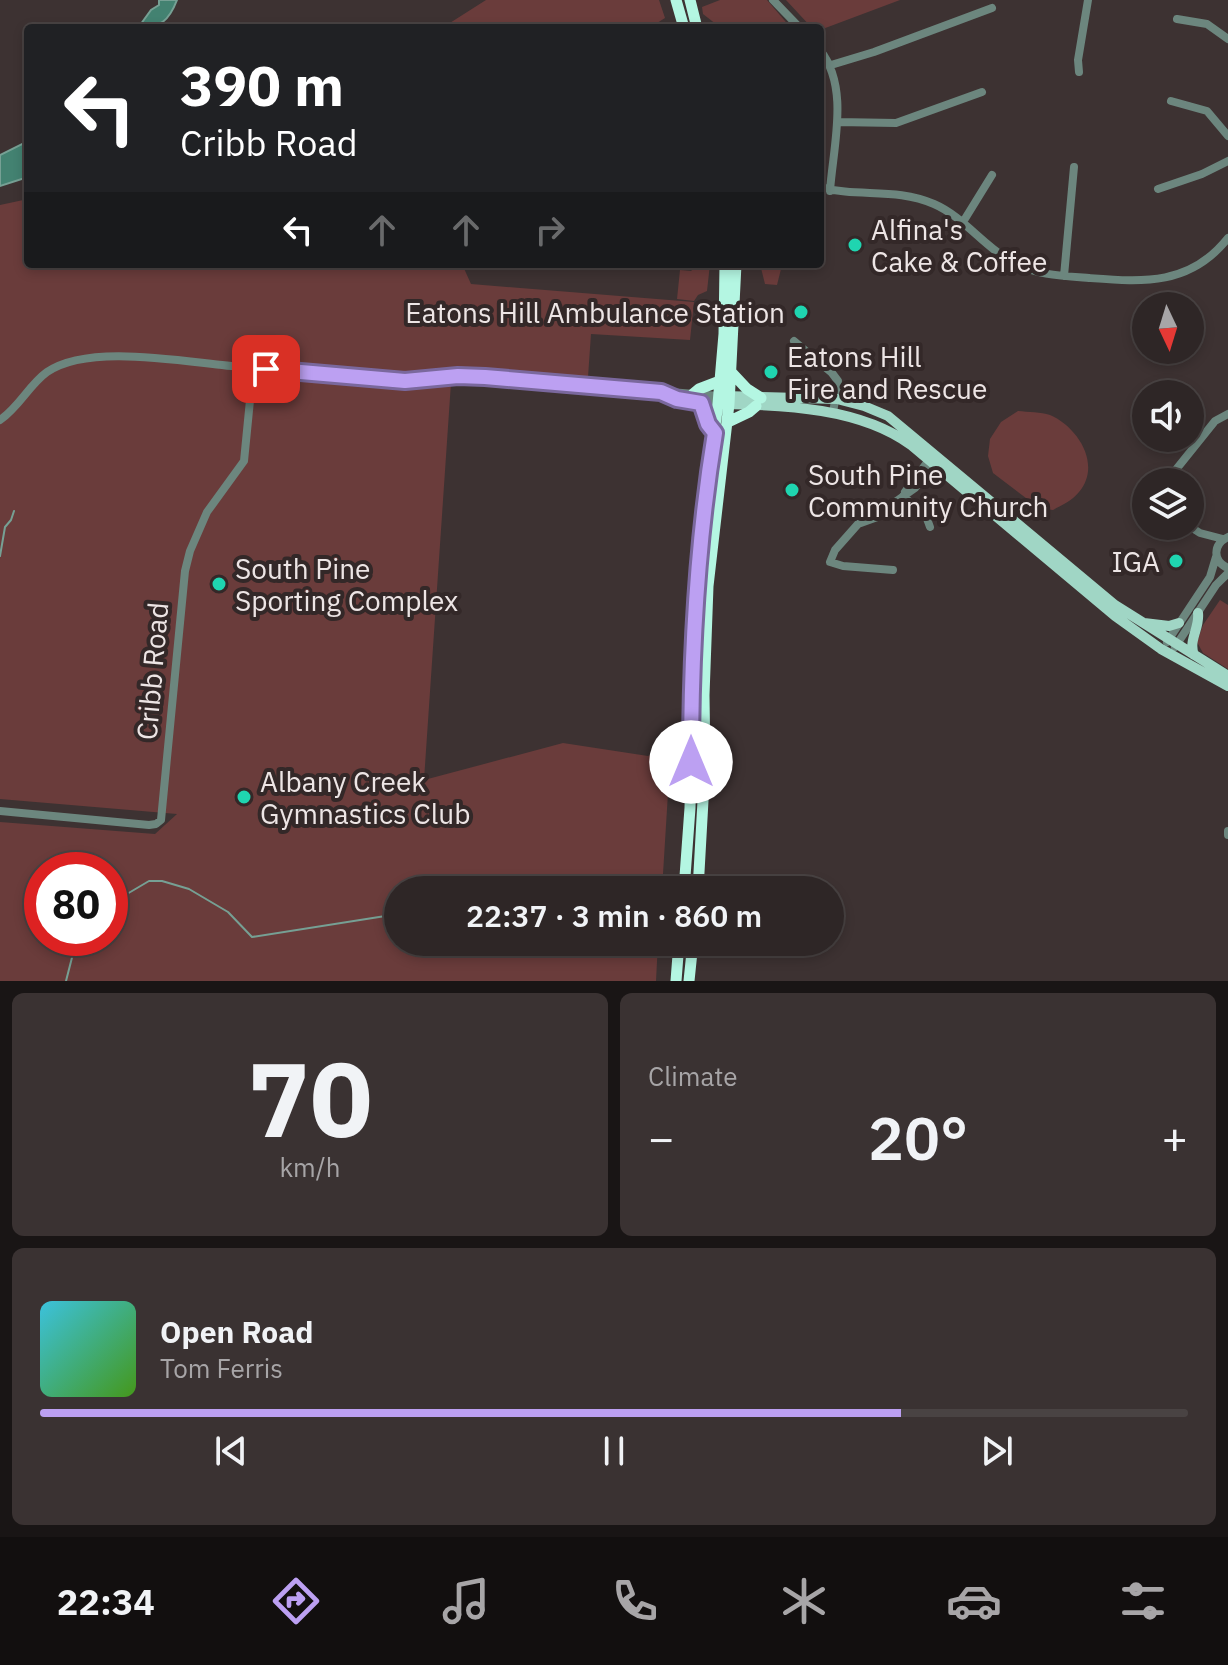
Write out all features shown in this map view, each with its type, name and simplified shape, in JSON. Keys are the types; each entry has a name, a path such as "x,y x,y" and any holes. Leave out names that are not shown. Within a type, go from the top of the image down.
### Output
{"highway":[{"path":"676,0 683,24"},
{"path":"690,0 696,24"},
{"path":"699,876 708,586 728,422 720,381 725,268"},
{"path":"685,876 690,808 694,616 703,509 715,433 732,373 736,268"},
{"path":"728,422 749,412 758,402 732,373"},
{"path":"715,433 697,398 699,389 720,381"},
{"path":"676,981 678,956"},
{"path":"689,981 692,956"}],"main road":[{"path":"758,402 837,399 864,406 893,420 1115,605 1170,647 1194,655 1228,676"},
{"path":"724,400 851,416 884,428 931,462 1115,616 1170,647 1228,686"},
{"path":"1194,655 1192,642 1198,613"},
{"path":"1142,624 1169,626 1179,623"}],"street":[{"path":"773,0 796,24"},
{"path":"1079,72 1078,60 1088,0"},
{"path":"831,65 992,8"},
{"path":"1177,19 1207,24 1228,39"},
{"path":"824,55 831,65 835,83 837,122 830,191"},
{"path":"837,122 896,123 982,92"},
{"path":"1171,101 1207,111 1228,136"},
{"path":"1158,189 1202,174 1228,161"},
{"path":"1064,276 1074,167"},
{"path":"963,222 992,175"},
{"path":"824,189 830,191"},
{"path":"824,193 903,194 936,204 1010,260 1039,273 1064,276 1139,281 1161,279 1198,265 1228,238"},
{"path":"794,341 838,381 833,413"},
{"path":"0,420 44,374 82,357 105,355 242,367"},
{"path":"257,356 264,361 266,369 263,376 252,380 245,377 242,367 245,359 257,356"},
{"path":"266,369 405,381 474,376 724,400"},
{"name":"Cribb Road","path":"0,811 149,825 161,820 188,556 207,512 244,461 252,380"},
{"path":"1177,468 1215,421 1228,414"},
{"path":"893,570 830,562 835,550 858,524 883,515 915,488 931,462"},
{"path":"903,496 926,516 930,527"},
{"path":"1170,647 1179,623 1210,577 1216,554 1226,538 1204,534"},
{"path":"1170,647 1228,571 1204,538"}],"shaded area":[{"path":"159,0 177,0 163,22 141,24 151,10 159,5"},
{"path":"486,0 659,0 665,18 655,24 448,24"},
{"path":"720,0 767,0 788,24 716,24 703,14 702,7"},
{"path":"786,0 900,0 824,28 824,24 808,24"},
{"path":"24,143 24,178 0,186 0,155"},
{"name":"South Pine Sporting Complex","path":"24,200 24,268 464,268 471,284 694,302 690,340 591,334 588,377 452,368 424,780 563,743 648,756 665,748 668,793 663,876 384,876 384,956 657,956 656,981 0,981 0,822 155,834 177,814 0,799 0,205"},
{"path":"694,268 710,268 707,291 694,301 677,299 680,270 691,271"},
{"path":"761,268 781,269 777,285 765,284"},
{"path":"1018,411 1050,415 1070,428 1084,448 1088,470 1086,481 1074,497 1053,510 1039,508 993,473 988,456 990,439 1001,422"},
{"path":"1220,600 1228,605 1228,669 1203,653 1197,642 1203,625"}],"waterway":[{"path":"0,556 5,527 14,511"},
{"path":"128,893 149,881 162,881 189,889 228,912 252,937 384,916"},
{"path":"66,981 72,956"}],"place":[{"name":"Alfina's Cake & Coffee","path":"855,245"},
{"name":"Eatons Hill Ambulance Station","path":"801,312"},
{"name":"Eatons Hill Fire and Rescue","path":"771,372"},
{"name":"South Pine Community Church","path":"792,490"},
{"name":"IGA","path":"1176,561"},
{"name":"South Pine Sporting Complex","path":"219,584"},
{"name":"Albany Creek Gymnastics Club","path":"244,797"}],"route":[{"path":"266,369 405,381 485,377 661,392 677,399 701,403 708,424 715,433 703,509 695,605 691,762"}]}
